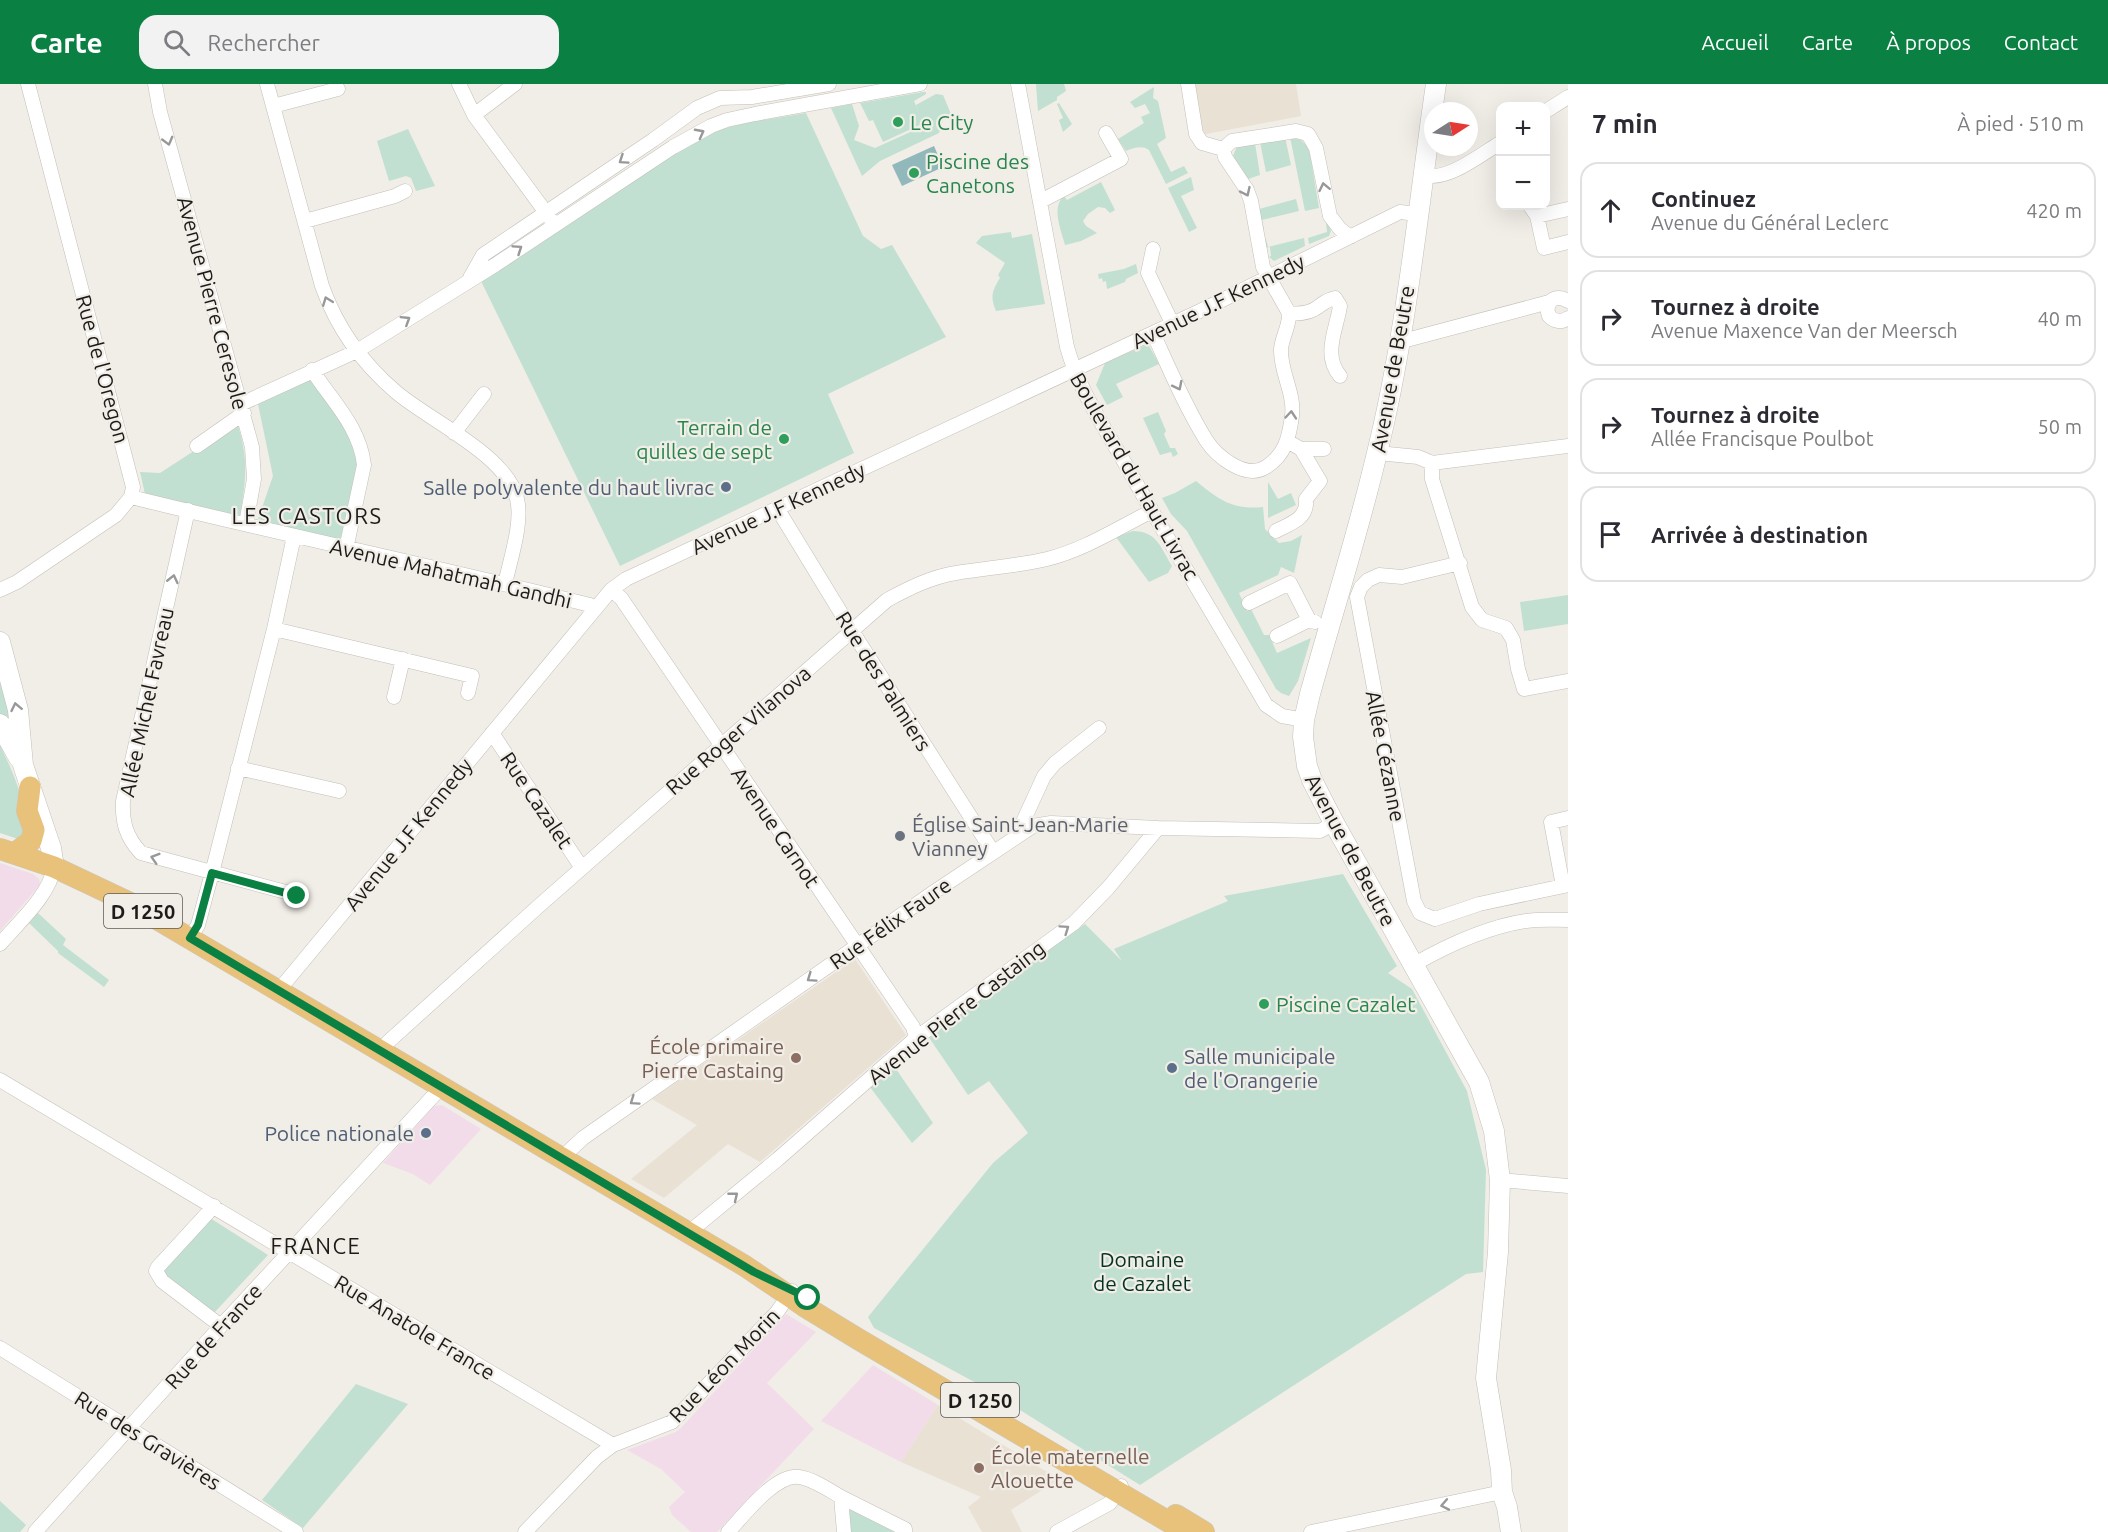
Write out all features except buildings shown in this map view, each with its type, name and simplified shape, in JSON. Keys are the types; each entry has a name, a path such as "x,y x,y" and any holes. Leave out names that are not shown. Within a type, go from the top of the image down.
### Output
{"main road":[{"path":"7,851 31,841 34,830 27,811 30,787"},
{"name":"D 1250","path":"7,851 54,867 122,898 791,1292 858,1339 1120,1488 1204,1532"},
{"name":"D 1250","path":"1120,1488 1186,1532"}],"street":[{"name":"Rue de l'Oregon","path":"28,84 127,462 133,487 132,497"},
{"name":"Avenue Pierre Ceresole","path":"155,84 166,133 255,463 255,479 246,525"},
{"path":"267,84 333,316 357,351 396,392 497,466 507,477 516,495 519,510 517,527 505,584"},
{"path":"474,115 515,84"},
{"path":"469,280 483,255 706,103 720,98 752,97 829,84"},
{"path":"197,446 242,409 312,370 357,351 495,265 673,147 711,126 754,114 920,84"},
{"name":"Boulevard du Haut Livrac","path":"1018,84 1073,369 1152,511 1266,705 1282,716 1304,720"},
{"path":"1188,84 1196,134 1202,143 1223,149"},
{"name":"Avenue de Beutre","path":"1436,84 1399,342 1377,453 1304,720 1304,750 1307,766 1334,823 1479,1082 1494,1131 1500,1180 1498,1252 1486,1378 1501,1470 1502,1492 1511,1532"},
{"path":"461,85 474,115 555,224"},
{"path":"273,106 338,89"},
{"path":"752,97 754,114"},
{"path":"1550,108 1568,97"},
{"path":"1223,149 1232,141 1296,131 1308,134 1316,148 1330,216 1350,237"},
{"path":"663,132 673,147"},
{"path":"1041,201 1121,159 1106,133"},
{"path":"1153,333 1206,441 1226,461 1250,472 1262,470 1273,463 1283,452 1293,414 1292,400 1282,364 1281,347 1289,313 1263,267 1247,190 1225,157 1223,149"},
{"path":"1423,175 1431,177 1446,174 1496,149"},
{"path":"305,221 395,196 405,191"},
{"path":"1568,209 1534,211 1544,248 1568,242"},
{"name":"Avenue J.F Kennedy","path":"279,990 610,590 626,579 1153,333 1400,212 1418,214"},
{"path":"1153,249 1148,273 1172,323"},
{"path":"1399,342 1549,302 1556,297 1568,301"},
{"path":"1289,313 1299,314 1316,309 1325,300 1335,298 1340,306 1334,327 1331,354 1334,369 1340,376"},
{"path":"1549,302 1547,312 1552,319 1562,321 1568,318"},
{"path":"312,370 354,429 363,454 364,465 346,549"},
{"path":"454,433 484,394"},
{"path":"1287,441 1301,448 1324,449"},
{"path":"1377,453 1418,457 1432,463 1568,446"},
{"path":"1276,531 1300,519 1307,508 1306,499 1320,482 1301,448"},
{"path":"1432,463 1431,479 1460,563 1472,607 1482,620 1506,628 1513,640 1524,689 1568,681"},
{"name":"Avenue Mahatmah Gandhi","path":"132,497 346,549 505,584 590,605 595,609"},
{"path":"0,590 17,582 116,516 132,497"},
{"name":"Rue des Palmiers","path":"777,508 852,631 993,852"},
{"name":"Allée Michel Favreau","path":"188,510 123,801 122,820 132,843 141,853 297,896"},
{"name":"Rue Roger Vilanova","path":"381,1051 388,1042 582,868 887,600 926,581 955,573 1007,568 1050,558 1079,548 1152,511"},
{"path":"190,938 198,925 212,873 274,629 294,536"},
{"name":"Allée Cézanne","path":"1460,563 1402,577 1379,575 1368,580 1361,587 1357,597 1414,901 1420,913 1435,919 1479,904 1565,885"},
{"path":"1249,603 1290,582 1309,620"},
{"name":"Avenue Carnot","path":"610,590 621,598 913,1028 916,1038"},
{"path":"1277,636 1309,620 1329,626"},
{"path":"274,629 472,676 468,693"},
{"path":"0,642 18,710 23,765"},
{"path":"394,697 403,660"},
{"path":"0,724 23,765 51,848 54,867 47,890 0,944"},
{"path":"1016,837 1044,776 1055,762 1099,728"},
{"name":"Rue Cazalet","path":"492,733 582,868"},
{"path":"238,768 339,791"},
{"path":"1565,885 1551,822 1568,818"},
{"name":"Rue Félix Faure","path":"564,1160 569,1150 583,1138 856,946 1033,826 1051,823 1158,828 1320,831 1334,823"},
{"name":"Avenue Pierre Castaing","path":"688,1233 778,1160 916,1038 1074,923 1108,888 1158,828"},
{"path":"1413,965 1486,931 1527,921 1568,920"},
{"name":"Rue Anatole France","path":"0,1080 613,1445"},
{"name":"Rue de France","path":"34,1532 435,1095 440,1086"},
{"path":"1500,1180 1568,1186"},
{"path":"214,1206 156,1271 162,1281 221,1326"},
{"name":"Rue Léon Morin","path":"525,1532 597,1457 613,1445 672,1422 777,1312 791,1292"},
{"name":"Rue des Gravières","path":"0,1348 296,1532"},
{"path":"728,1532 784,1478 802,1477 905,1529 905,1532"},
{"path":"1057,1532 1110,1503 1120,1488"},
{"path":"1311,1532 1502,1492"},
{"path":"841,1497 844,1532"}],"shaded area":[{"path":"1192,84 1296,84 1301,116 1201,135"},
{"path":"0,863 33,874 39,879 40,885 0,931"},
{"name":"École primaire Pierre Castaing","path":"855,959 906,1035 760,1162 728,1144 664,1198 631,1179 697,1125 652,1099"},
{"path":"442,1105 481,1129 430,1185 413,1174 383,1163 434,1106"},
{"path":"786,1314 816,1332 767,1383 814,1429 717,1532 691,1532 672,1515 669,1507 685,1492 661,1469 627,1450 676,1432 681,1428"},
{"path":"873,1365 938,1405 901,1462 821,1421"},
{"name":"École maternelle Alouette","path":"938,1405 1058,1480 1011,1510 1022,1532 982,1532 968,1507 981,1497 901,1462"}],"green space":[{"path":"1036,84 1064,84 1066,91 1057,97 1057,100 1038,111"},
{"path":"1154,87 1153,98 1158,101 1166,138 1157,144 1171,172 1184,166 1188,173 1166,184 1149,150 1140,147 1126,151 1118,139 1144,123 1141,117 1150,113 1145,104 1135,108 1130,102"},
{"path":"923,92 926,94 914,101 920,115 916,105 936,94 943,95 951,114 943,120 939,133 880,161 862,176 831,108 852,104 859,126 854,140 875,148 926,125 924,123 883,142 873,120 869,121 860,103"},
{"path":"1059,103 1072,124 1063,132 1059,120 1063,118 1057,104"},
{"path":"806,113 863,236 881,249 892,245 946,337 828,394 854,453 620,566 481,281 709,134 751,122"},
{"path":"408,129 435,186 416,191 411,178 406,176 389,181 377,141"},
{"path":"1285,137 1291,165 1266,172 1260,142"},
{"path":"1290,137 1301,140 1309,148 1319,208 1305,211"},
{"path":"1255,143 1260,175 1248,179 1233,156 1237,146"},
{"path":"1191,177 1194,190 1181,196 1197,228 1189,232 1168,188"},
{"path":"1101,182 1115,210 1110,213 1105,208 1098,207 1088,214 1083,221 1086,226 1097,233 1081,241 1065,245 1058,219 1060,201 1064,196 1067,200"},
{"path":"1296,199 1299,211 1262,220 1264,229 1262,229 1259,209"},
{"path":"1328,222 1331,231 1329,236 1309,244 1308,238 1327,232 1326,223"},
{"path":"1011,232 1012,238 1032,234 1045,304 996,311 993,294 1000,278 998,275 1005,263 976,243 982,236"},
{"path":"1304,238 1305,246 1274,261 1269,257 1271,256 1270,247 1265,248 1263,240 1266,239 1268,247"},
{"path":"1136,264 1138,273 1126,279 1125,282 1107,289 1106,281 1099,279 1098,274"},
{"path":"1148,344 1159,364 1116,384 1123,397 1107,405 1096,385 1105,363"},
{"path":"314,375 350,430 361,466 346,542 257,522 273,476 258,404"},
{"path":"1158,412 1170,448 1175,448 1178,454 1173,457 1171,452 1160,455 1143,418"},
{"path":"237,423 245,458 244,491 240,516 145,494 140,472 160,473"},
{"path":"1196,481 1227,502 1243,507 1263,507 1265,529 1279,543 1291,541 1302,535 1294,573 1281,567 1278,575 1239,593 1247,611 1251,609 1264,635 1269,635 1277,653 1311,638 1298,681 1289,696 1276,689 1187,531 1171,514 1162,498"},
{"path":"1268,482 1278,499 1291,493 1296,505 1268,518"},
{"path":"1133,531 1153,537 1172,566 1168,573 1149,582 1116,537"},
{"path":"1568,595 1568,624 1524,631 1520,602"},
{"path":"0,659 14,711 9,719 0,716"},
{"path":"0,745 15,779 22,803 21,840 0,833"},
{"name":"Domaine de Cazalet","path":"1343,874 1397,966 1388,973 1412,989 1467,1091 1486,1170 1483,1272 1466,1274 1140,1485 980,1385 874,1328 868,1317 993,1163 1028,1133 989,1081 968,1095 928,1036 1085,924 1122,961 1114,949 1228,901 1224,896"},
{"path":"38,913 66,939 63,945 109,980 104,987 58,953 29,923"},
{"path":"894,1066 933,1123 912,1143 870,1087"},
{"path":"210,1218 268,1255 213,1314 160,1272"},
{"path":"356,1384 408,1404 303,1528 262,1500"},
{"path":"0,1501 26,1525 20,1532 0,1532"},
{"path":"852,1508 896,1532 850,1532 849,1511"}],"water":[{"path":"934,146 943,167 902,186 892,165"}],"place":[{"name":"Le City","path":"898,122"},
{"name":"Piscine des Canetons","path":"914,173"},
{"name":"Terrain de quilles de sept","path":"784,439"},
{"name":"Salle polyvalente du haut livrac","path":"726,487"},
{"name":"Église Saint-Jean-Marie Vianney","path":"900,836"},
{"name":"Piscine Cazalet","path":"1264,1004"},
{"name":"École primaire Pierre Castaing","path":"796,1058"},
{"name":"Salle municipale de l'Orangerie","path":"1172,1068"},
{"name":"Police nationale","path":"426,1133"},
{"name":"École maternelle Alouette","path":"979,1468"}],"district":[{"name":"LES CASTORS","path":"307,515"},
{"name":"FRANCE","path":"316,1245"}],"route":[{"path":"297,896 212,873 198,925 190,938 754,1272 808,1298"}]}
